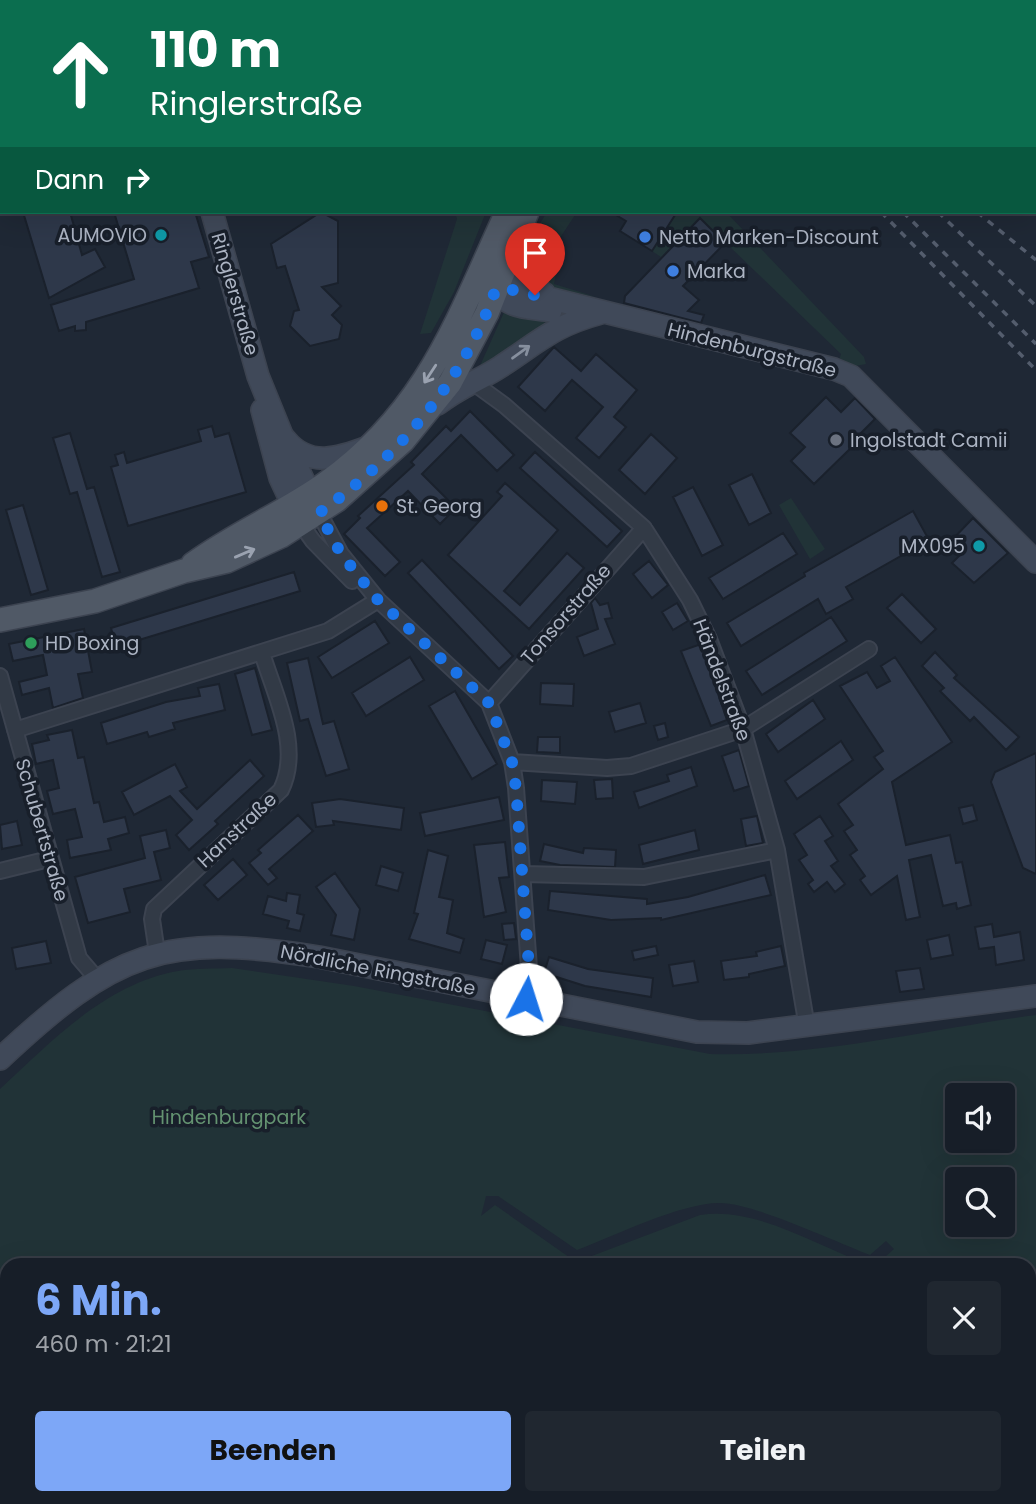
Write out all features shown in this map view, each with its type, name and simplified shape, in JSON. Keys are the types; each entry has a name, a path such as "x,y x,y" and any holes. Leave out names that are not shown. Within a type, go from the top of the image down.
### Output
{"main road":[{"path":"310,513 427,380 462,314 506,214"},
{"path":"0,620 95,601 251,552 380,464 431,409 467,355 526,214"}],"street":[{"name":"Ringlerstraße","path":"213,214 258,376 310,513 313,541 342,571 378,600 489,703 512,762 516,788 529,968 526,999"},
{"path":"512,248 524,279 554,299"},
{"path":"462,314 481,296 495,291 485,261"},
{"name":"Hindenburgstraße","path":"495,291 508,289 554,299 834,369 851,376 1036,562"},
{"name":"Hindenburgstraße","path":"495,291 504,301 515,306 602,313"},
{"path":"431,409 560,326 602,313"},
{"path":"498,368 496,386 504,405"},
{"name":"Ringlerstraße","path":"258,376 268,442 310,513 378,600"},
{"name":"Händelstraße","path":"471,382 504,405 644,528 690,600 743,729 777,850 807,1027"},
{"path":"282,435 299,452 325,460 370,447"},
{"name":"Tonsorstraße","path":"489,703 644,528"},
{"path":"15,730 328,631 378,600"},
{"path":"512,762 607,768 631,766 743,729 869,649"},
{"name":"Hanstraße","path":"157,953 152,919 154,909 281,790 288,775 290,759 286,730 262,653"},
{"name":"Schubertstraße","path":"0,676 49,859 79,958 97,979"},
{"path":"524,874 644,877 777,850"},
{"path":"0,870 49,859"},
{"name":"Nördliche Ringstraße","path":"0,1059 97,979 157,953 196,946 269,949 697,1032 748,1033 807,1027 1036,996"}],"green space":[{"path":"456,214 485,214 454,292 431,333 420,334 457,219"},
{"path":"546,214 576,214 546,259 553,264 545,269 548,277 556,274 554,284 596,297 554,288 529,271 527,254 534,233"},
{"path":"676,214 728,214 864,357 866,364 850,367 838,363 841,354 700,218 661,257 652,251"},
{"path":"505,310 546,320 541,328 479,368"},
{"path":"791,498 825,549 810,559 779,505"},
{"name":"Hindenburgpark","path":"232,968 354,986 710,1054 751,1054 833,1047 1036,1015 1036,1258 884,1258 894,1249 886,1241 870,1255 772,1216 733,1204 719,1203 704,1204 667,1214 577,1250 498,1196 486,1196 481,1216 495,1205 570,1258 0,1258 0,1089 81,1017 127,988 178,971"},
{"name":"Hindenburgpark","path":"700,1215 743,1216 787,1230 853,1258 587,1258"}],"building":[{"name":"AUMOVIO","path":"24,214 71,214 82,255 95,249 105,267 49,298"},
{"path":"115,214 196,214 209,257 191,262 199,288 86,322 86,330 75,331 75,326 59,331 51,305 134,279"},
{"path":"318,214 325,214 338,221 338,283 322,287 341,306 332,315 342,325 339,339 310,346 290,326 294,311 299,310 285,266 277,268 271,244"},
{"name":"Netto Marken-Discount","path":"614,214 676,214 652,251 620,231 626,221"},
{"name":"Marka","path":"700,218 725,243 683,286 699,300 688,311 704,315 701,323 624,303 625,296"},
{"path":"554,347 581,371 596,354 637,390 614,417 626,427 599,458 576,438 603,407 572,380 545,411 518,387"},
{"path":"826,397 841,412 855,398 875,419 854,440 856,443 814,484 791,461 805,447 790,433"},
{"path":"470,411 514,455 497,471 461,435 422,474 456,508 440,524 408,491 367,528 400,562 385,576 344,534 360,518 358,516 414,465 411,462 446,426 451,431"},
{"path":"212,426 215,437 229,433 246,492 128,526 111,467 118,465 115,455 124,452 127,463 201,441 198,430"},
{"path":"70,433 87,489 94,487 120,572 102,577 77,492 70,494 53,438"},
{"path":"651,434 677,458 645,494 619,470"},
{"path":"535,452 622,531 607,547 520,468"},
{"path":"752,474 771,513 749,525 729,485"},
{"path":"505,483 558,530 504,591 520,605 567,553 584,568 529,629 448,555 502,496 497,492"},
{"path":"693,487 723,545 702,556 673,497"},
{"path":"23,505 48,590 31,595 6,510"},
{"path":"913,511 929,540 846,587 853,599 826,614 818,599 741,646 727,623 805,576 804,573"},
{"name":"MX095","path":"973,518 1008,553 974,583 952,563 963,552 951,541"},
{"path":"783,533 797,554 723,599 709,578"},
{"path":"422,560 513,656 499,669 408,573"},
{"path":"649,561 668,585 652,598 633,574"},
{"path":"294,572 300,591 116,647 111,628"},
{"path":"902,594 936,629 921,643 887,608"},
{"path":"595,598 600,605 608,603 612,618 605,619 615,644 584,656 577,637 598,629 591,603"},
{"path":"677,603 688,621 673,630 662,612"},
{"path":"831,617 847,641 762,695 746,671"},
{"path":"375,621 389,643 332,678 318,657"},
{"path":"84,629 92,672 78,674 83,698 53,708 49,688 22,695 19,682 47,675 43,655 13,661 9,644"},
{"path":"701,644 727,720 711,726 681,651"},
{"path":"935,652 957,675 954,678 1019,737 1006,750 974,717 970,721 940,691 944,688 922,666"},
{"path":"410,657 424,680 366,716 352,693"},
{"path":"895,657 952,742 892,782 906,845 950,835 956,863 962,862 971,905 957,909 956,903 943,906 931,855 909,860 920,917 906,920 897,876 871,895 860,880 865,876 850,855 857,850 844,831 853,825 838,804 883,769 874,757 883,751 840,686 867,672 877,688 890,681 881,666"},
{"path":"308,658 323,724 334,721 349,769 326,776 308,719 300,721 287,663"},
{"path":"255,668 272,730 252,735 235,674"},
{"path":"541,683 574,684 573,706 540,704"},
{"path":"219,684 225,710 173,723 175,729 149,737 147,732 107,744 101,723 166,702 200,696 198,688"},
{"path":"455,691 497,764 472,779 429,706"},
{"path":"813,700 825,719 778,752 766,734"},
{"path":"640,703 646,723 615,732 609,712"},
{"path":"665,723 668,737 658,740 654,726"},
{"path":"72,730 78,758 84,757 94,803 99,802 104,822 125,817 129,833 108,839 111,850 70,858 67,840 82,837 75,809 53,814 47,791 59,788 53,760 36,764 32,744 49,740 47,735"},
{"path":"538,737 560,737 560,753 537,752"},
{"path":"841,741 853,760 797,799 785,781"},
{"path":"739,750 749,786 734,791 722,756"},
{"path":"1036,753 1036,874 1023,868 991,782 995,772"},
{"path":"250,760 264,776 215,821 218,824 189,850 176,835 192,820 170,796 134,815 122,792 175,764 187,787 180,791 197,809"},
{"path":"691,767 697,786 639,808 634,792 669,781 667,775"},
{"path":"612,779 613,798 596,799 594,780"},
{"path":"542,780 577,782 575,804 541,801"},
{"path":"499,797 504,820 425,836 420,813"},
{"path":"340,799 404,808 401,830 333,821 334,825 316,827 312,803"},
{"path":"973,805 977,820 963,824 959,808"},
{"path":"298,815 313,831 269,869 277,878 268,885 249,863 261,853 258,850"},
{"path":"757,816 763,843 746,846 741,819"},
{"path":"820,816 833,836 825,841 838,861 831,866 845,884 835,892 827,882 814,892 808,884 813,880 799,860 807,855 794,834"},
{"path":"17,821 22,845 2,849 0,825"},
{"path":"166,830 170,848 154,852 161,880 124,889 130,912 88,923 75,877 145,858 140,836"},
{"path":"695,830 699,850 643,864 639,845"},
{"path":"505,842 509,877 499,878 506,912 484,917 474,845"},
{"path":"544,844 583,853 584,848 616,850 615,867 560,865 540,861"},
{"path":"428,850 448,856 439,897 453,900 447,933 464,939 460,953 409,939 418,914 414,913"},
{"path":"233,859 247,875 218,900 204,885"},
{"path":"381,866 403,873 398,891 376,885"},
{"path":"335,873 360,909 354,940 331,935 336,915 316,887"},
{"path":"765,875 771,895 661,920 611,920 548,910 550,891 647,899 647,904 688,897"},
{"path":"287,893 300,895 297,913 304,915 300,931 287,928 289,921 263,914 268,896 286,901"},
{"path":"514,923 516,939 504,940 502,924"},
{"path":"992,924 994,937 1020,932 1024,960 996,965 994,947 979,949 975,927"},
{"path":"949,935 953,955 931,959 927,940"},
{"path":"486,940 507,945 502,964 481,959"},
{"path":"46,941 51,963 16,969 12,948"},
{"path":"656,946 658,955 634,960 632,951"},
{"path":"781,946 785,966 749,974 749,977 724,980 721,961 757,956 756,952"},
{"path":"549,957 588,969 653,978 651,997 585,986 544,973"},
{"path":"694,961 698,982 673,986 669,965"},
{"path":"920,968 924,989 900,992 896,971"}],"railway":[{"path":"883,214 1036,370"},
{"path":"905,214 1036,344"},
{"path":"940,214 1036,306"},
{"path":"979,214 1036,260"}],"place":[{"name":"AUMOVIO","path":"161,235"},
{"name":"Netto Marken-Discount","path":"645,237"},
{"name":"Marka","path":"673,271"},
{"name":"Ingolstadt Camii","path":"836,440"},
{"name":"St. Georg","path":"382,506"},
{"name":"MX095","path":"979,546"},
{"name":"HD Boxing","path":"31,643"}],"route":[{"path":"526,999 529,968 516,788 512,762 489,703 362,583 332,540 319,513 380,464 431,409 467,355 495,291 508,289 535,295"}]}
